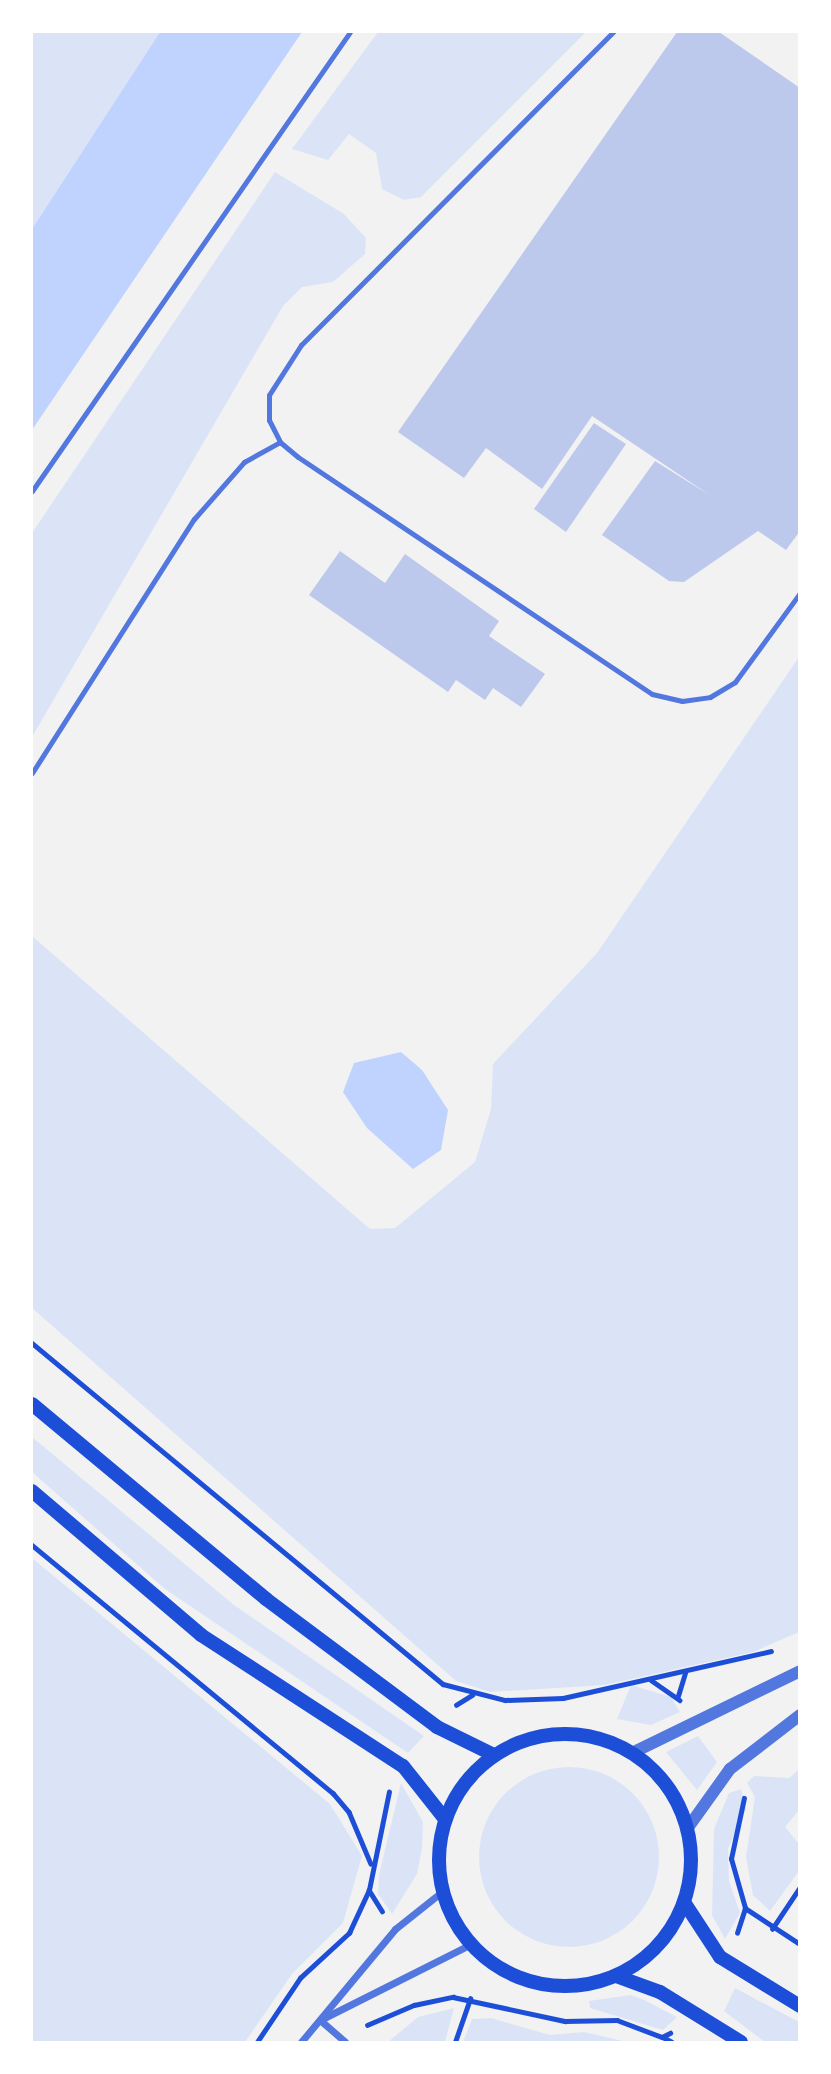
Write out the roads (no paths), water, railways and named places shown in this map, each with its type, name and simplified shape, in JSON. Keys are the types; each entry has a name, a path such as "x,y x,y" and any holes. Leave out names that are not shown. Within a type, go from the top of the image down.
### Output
{"main road":[{"path":"32,1404 266,1599 437,1727 494,1755"},
{"path":"32,1492 201,1635 403,1766 445,1819"},
{"path":"566,1734 632,1753 674,1797 687,1829 691,1855 684,1902 650,1953 615,1976 558,1986 517,1977 471,1944 443,1891 438,1868 445,1819 469,1777 494,1755 528,1739 566,1734"},
{"path":"684,1902 720,1957 800,2006"},
{"path":"615,1976 660,1992 741,2042"}],"street":[{"path":"632,1753 800,1671"},
{"path":"687,1829 730,1769 800,1715"},
{"path":"301,2042 395,1930 443,1891"},
{"path":"320,2020 424,1962 471,1944"},
{"path":"320,2020 345,2042"}],"lane":[{"path":"32,491 350,32"},
{"path":"613,32 301,345 269,395 268,419 280,442 652,694 682,701 710,697 735,682 800,593"},
{"path":"32,773 194,519 244,463 280,442"}],"water":[{"path":"160,32 302,32 32,430 32,229"},
{"path":"401,1052 422,1070 448,1110 441,1150 413,1169 367,1128 343,1092 354,1063"}]}
